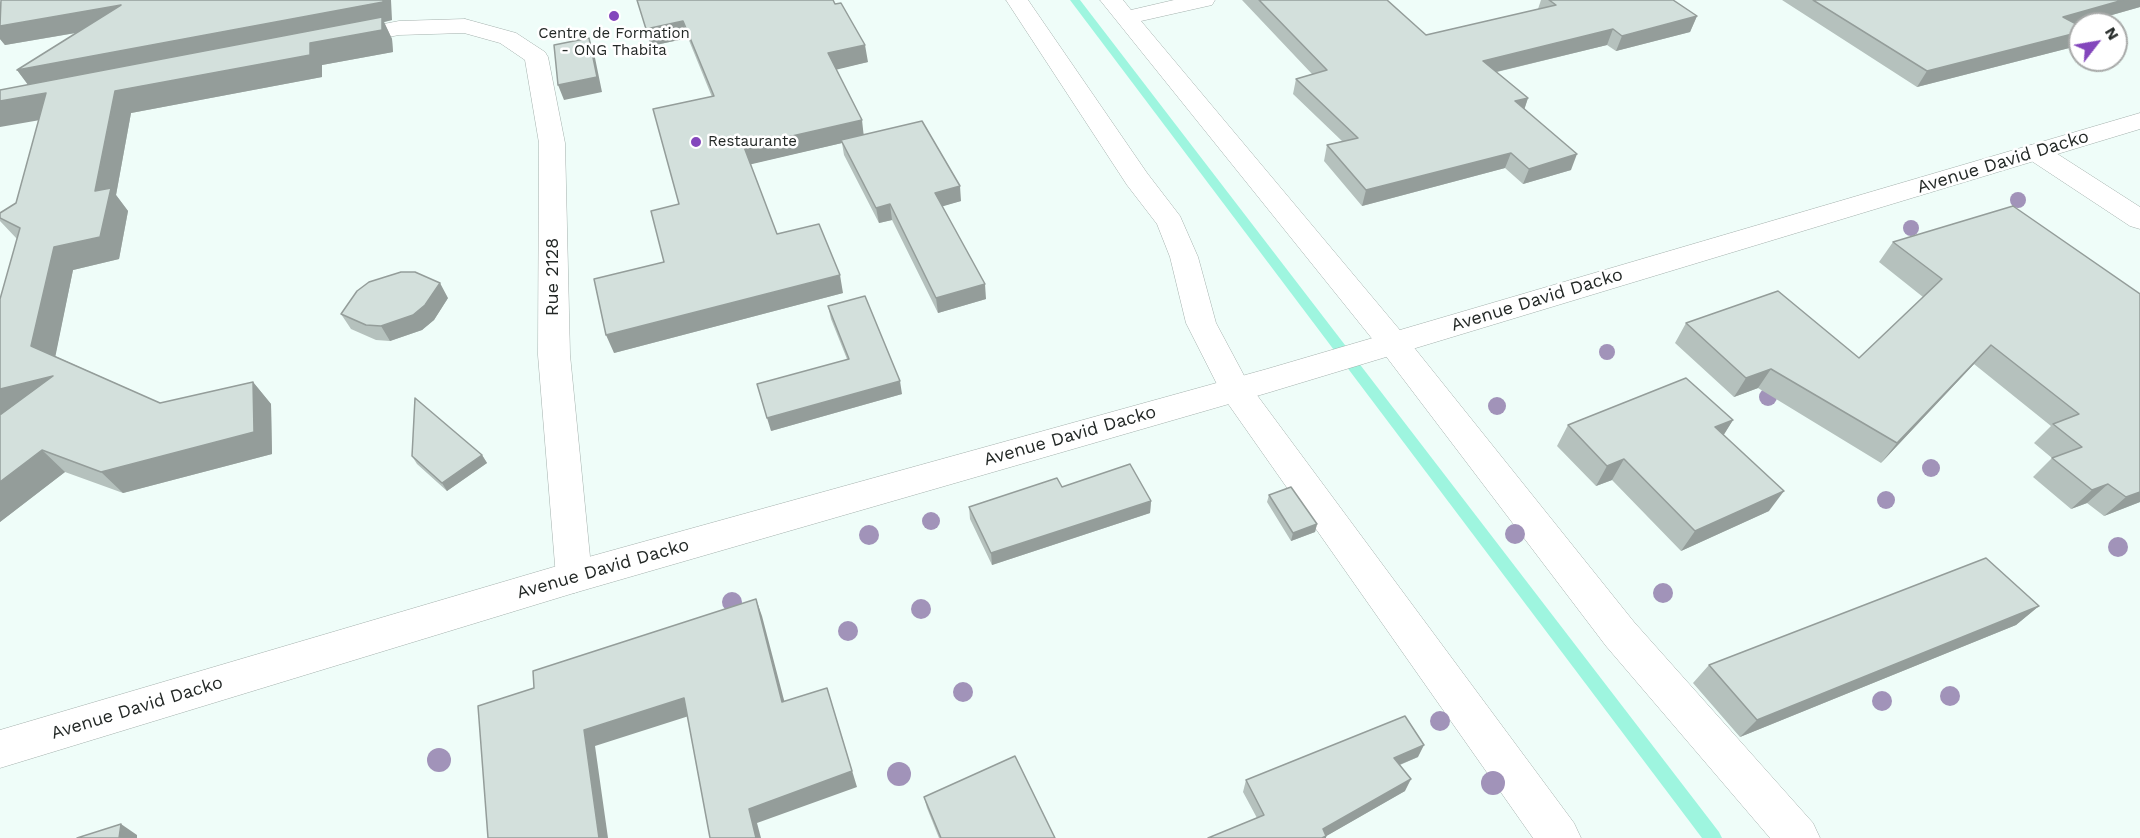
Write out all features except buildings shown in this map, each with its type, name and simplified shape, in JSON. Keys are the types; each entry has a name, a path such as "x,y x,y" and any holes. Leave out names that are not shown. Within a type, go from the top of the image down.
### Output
{"street":[{"path":"1017,0 1137,179 1170,222 1184,257 1201,323 1251,385 1559,838"},
{"path":"1118,9 1204,0"},
{"path":"1118,9 1620,634 1798,838"},
{"name":"Rue 2128","path":"329,42 400,19 465,26 508,38 536,57 552,143 554,355 574,577"},
{"name":"Avenue David Dacko","path":"0,749 574,577 1251,385 2140,122"},
{"path":"2036,152 2140,220"}],"waterway":[{"path":"1075,0 1713,838"}],"place":[{"name":"Centre de Formation - ONG Thabita","path":"614,16"},
{"name":"Restaurante","path":"696,142"}]}
